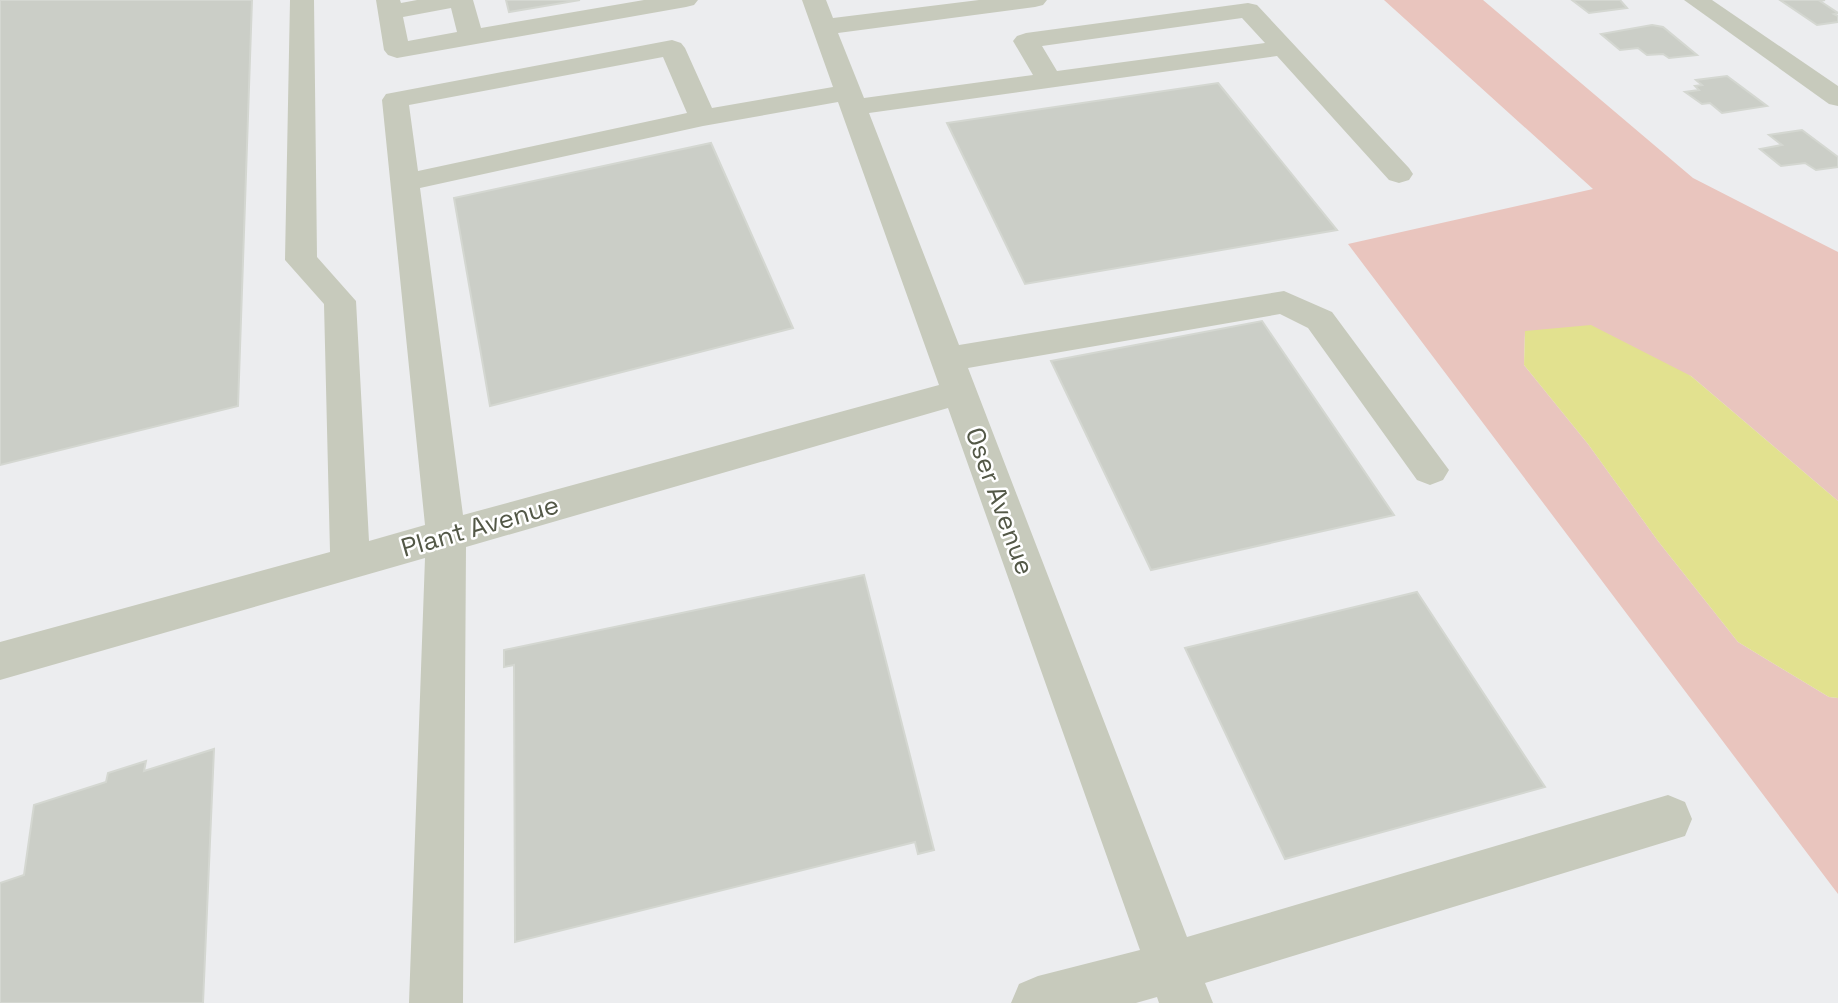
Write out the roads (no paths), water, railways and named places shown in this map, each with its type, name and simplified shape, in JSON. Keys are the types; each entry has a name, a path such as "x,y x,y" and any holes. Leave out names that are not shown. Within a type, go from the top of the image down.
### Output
{"street":[{"path":"302,0 301,260 340,301 350,563"},
{"path":"471,37 459,0 389,6 397,50 686,0"},
{"path":"819,14 1035,0"},
{"path":"1696,0 1838,98"},
{"path":"1049,80 1026,41 1248,10 1399,174"},
{"name":"Oser Avenue","path":"819,14 1179,985"},
{"path":"436,1003 446,536 395,100 672,48 703,118"},
{"path":"406,182 703,118 851,99 1049,80 1283,48"},
{"name":"Plant Avenue","path":"0,661 446,536 953,375 1284,302 1320,320 1430,470"},
{"path":"1038,1003 1179,985 1668,819"}]}
